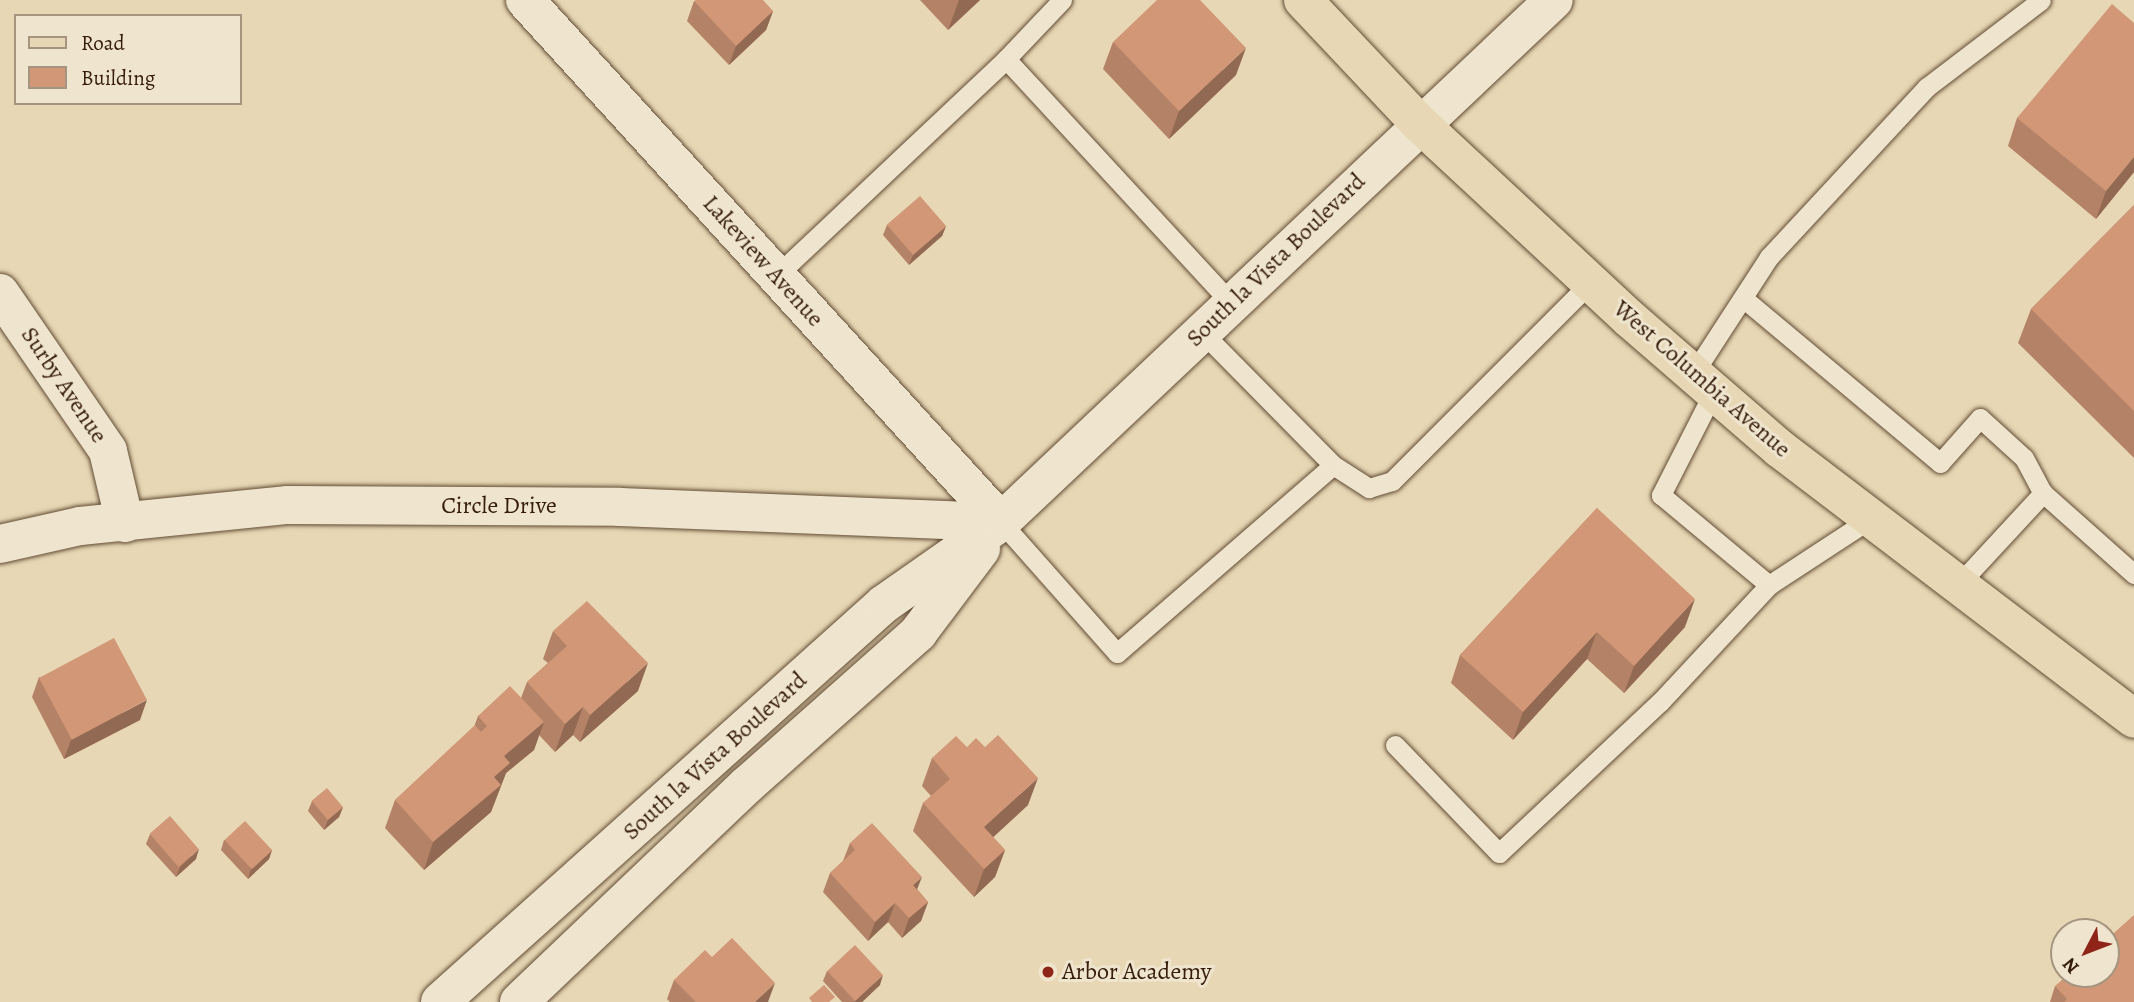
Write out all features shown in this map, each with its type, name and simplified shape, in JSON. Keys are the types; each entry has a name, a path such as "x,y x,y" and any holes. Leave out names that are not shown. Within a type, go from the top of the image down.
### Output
{"main road":[{"name":"West Columbia Avenue","path":"1303,0 1419,123 1703,382 1870,519 2134,719"}],"street":[{"name":"Lakeview Avenue","path":"525,0 1001,522"},
{"name":"South la Vista Boulevard","path":"440,1002 884,604 1001,522 1419,123 1553,0"},
{"name":"Surby Avenue","path":"0,293 108,451 125,523"},
{"name":"Circle Drive","path":"0,544 80,526 288,505 620,507 1001,522"},
{"name":"South la Vista Boulevard","path":"519,1002 747,785 918,634 1001,522"}],"lane":[{"path":"776,276 1006,59 1062,0"},
{"path":"1769,585 1661,495 1703,382 1743,298 1769,257 1927,87 2041,0"},
{"path":"1006,59 1231,303"},
{"path":"1200,331 1333,465 1369,488 1392,481 1591,282"},
{"path":"1743,298 1940,463 1980,418 2024,458 2043,493 2134,575"},
{"path":"1001,522 1118,653 1333,465"},
{"path":"1957,586 2043,493"},
{"path":"1395,745 1499,853 1660,702 1769,585 1870,519"}],"building":[{"path":"763,0 773,11 736,46 694,1"},
{"path":"1157,0 1200,0 1246,48 1179,111 1113,42"},
{"path":"2112,4 2134,23 2134,157 2106,191 2017,118"},
{"path":"920,196 946,226 913,255 887,225"},
{"path":"2134,205 2134,411 2031,309"},
{"path":"1597,508 1695,599 1634,666 1597,632 1523,712 1460,655"},
{"path":"587,601 648,663 590,715 583,707 565,724 527,682 567,646 553,631"},
{"path":"114,638 147,700 72,740 39,678"},
{"path":"510,686 544,722 504,756 510,763 494,777 501,785 433,842 395,800 475,725 481,732 487,726 478,716"},
{"path":"998,735 1038,778 984,827 1005,850 984,869 923,803 950,779 932,758 956,736 967,747 976,738 985,747"},
{"path":"327,788 343,807 328,820 312,801"},
{"path":"170,816 199,849 178,867 150,834"},
{"path":"245,821 272,850 252,869 225,840"},
{"path":"872,823 922,877 913,885 928,902 909,918 895,903 875,922 830,873 855,850 850,843"},
{"path":"2134,915 2134,1002 2064,1002 2067,999 2057,988 2120,988 2120,928"},
{"path":"732,938 775,983 755,1002 696,1002 674,980 705,950 712,957"},
{"path":"855,945 883,975 855,1001 827,971"},
{"path":"824,985 835,997 829,1002 812,1002 809,998"}],"place":[{"name":"Arbor Academy","path":"1048,972"}]}
